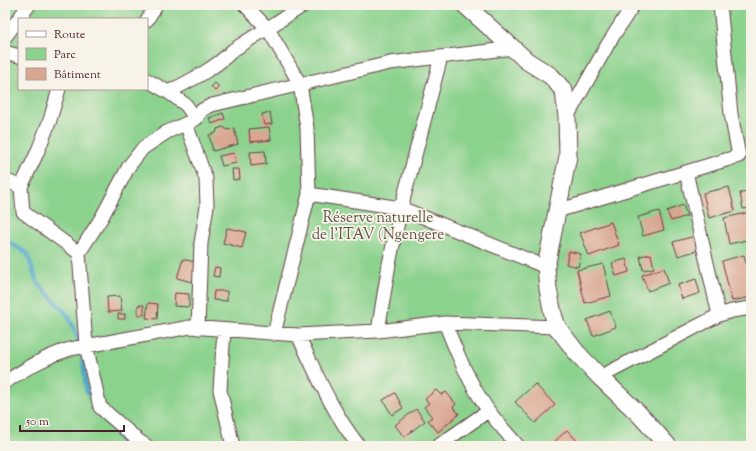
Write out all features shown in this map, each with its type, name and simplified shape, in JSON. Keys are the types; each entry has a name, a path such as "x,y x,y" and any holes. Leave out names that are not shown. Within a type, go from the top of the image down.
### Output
{"street":[{"path":"19,18 29,5"},
{"path":"148,18 156,5"},
{"path":"245,5 268,29 300,84 307,128 309,194 274,334"},
{"path":"168,92 197,77 224,60 233,50 304,5"},
{"path":"465,5 527,61 551,76 564,91 567,117 568,156 546,268 548,289 557,327 577,353 639,414 668,446"},
{"path":"567,117 608,44 633,5"},
{"path":"557,211 686,172 745,156 731,114 720,5"},
{"path":"5,37 18,20"},
{"path":"147,446 139,441 100,407 86,345 79,253 102,217 129,166 143,148 167,132 191,121 202,110 212,105 367,67 396,62 514,48"},
{"path":"378,331 389,264 401,208 441,57"},
{"path":"148,81 168,92 186,105 206,179 207,206 201,243 198,328"},
{"path":"59,90 50,120 21,187 24,212 79,253"},
{"path":"686,172 719,315"},
{"path":"5,180 21,187"},
{"path":"309,194 401,208 546,268"},
{"path":"600,377 719,315 751,308"},
{"path":"5,382 39,361 70,349 190,327 298,335 378,331 445,323 557,327"},
{"path":"445,323 457,355 475,390 488,411 518,446"},
{"path":"224,330 220,390 233,446"},
{"path":"298,335 337,414 359,446"},
{"path":"438,446 488,411"}],"green space":[{"name":"Réserve naturelle de l'ITAV (Ngengere","path":"5,5 751,5 751,446 5,446"}],"building":[{"path":"215,83 219,87 215,91 211,87"},
{"path":"270,112 272,124 264,125 262,114"},
{"path":"223,113 225,119 212,124 209,118"},
{"path":"223,127 228,130 234,128 238,144 213,151 209,135 216,133 217,129"},
{"path":"269,127 271,140 250,142 249,129"},
{"path":"265,151 266,164 251,166 250,152"},
{"path":"234,153 236,163 222,166 219,156"},
{"path":"232,169 239,169 240,179 233,180"},
{"path":"729,187 735,211 709,218 703,193"},
{"path":"751,192 751,208 743,209 740,193"},
{"path":"683,205 687,216 671,221 667,211"},
{"path":"659,211 664,230 643,236 638,217"},
{"path":"751,212 751,239 729,244 724,218"},
{"path":"611,222 619,245 589,256 580,233"},
{"path":"227,228 246,232 242,248 223,243"},
{"path":"695,236 699,250 678,256 673,242"},
{"path":"569,251 581,254 578,267 566,264"},
{"path":"751,252 751,269 750,269 747,253"},
{"path":"651,254 654,268 643,270 640,256"},
{"path":"744,255 751,285 751,297 732,301 722,261"},
{"path":"183,259 198,263 192,282 177,278"},
{"path":"626,259 629,272 616,276 612,263"},
{"path":"603,264 611,296 585,303 577,270"},
{"path":"215,267 220,268 219,277 213,276"},
{"path":"664,268 669,283 648,291 642,275"},
{"path":"696,279 700,293 682,299 678,285"},
{"path":"214,291 227,291 227,301 213,300"},
{"path":"175,293 189,294 189,307 174,306"},
{"path":"120,296 122,311 108,312 107,297"},
{"path":"148,303 158,304 157,319 146,318"},
{"path":"138,305 144,305 144,315 138,315"},
{"path":"610,311 616,327 593,336 587,320"},
{"path":"118,314 125,314 125,319 118,319"},
{"path":"535,384 555,405 535,423 515,402"},
{"path":"436,390 441,395 446,392 456,404 453,407 459,414 438,432 428,420 432,417 424,407 429,403 425,399"},
{"path":"395,393 403,408 392,415 383,400"},
{"path":"416,409 425,421 404,437 395,425"},
{"path":"567,430 581,445 580,446 550,446"}],"waterway":[{"path":"5,240 27,253 37,282 68,315 80,344"},
{"path":"82,353 86,390 94,401"},
{"path":"107,420 125,446"}]}
